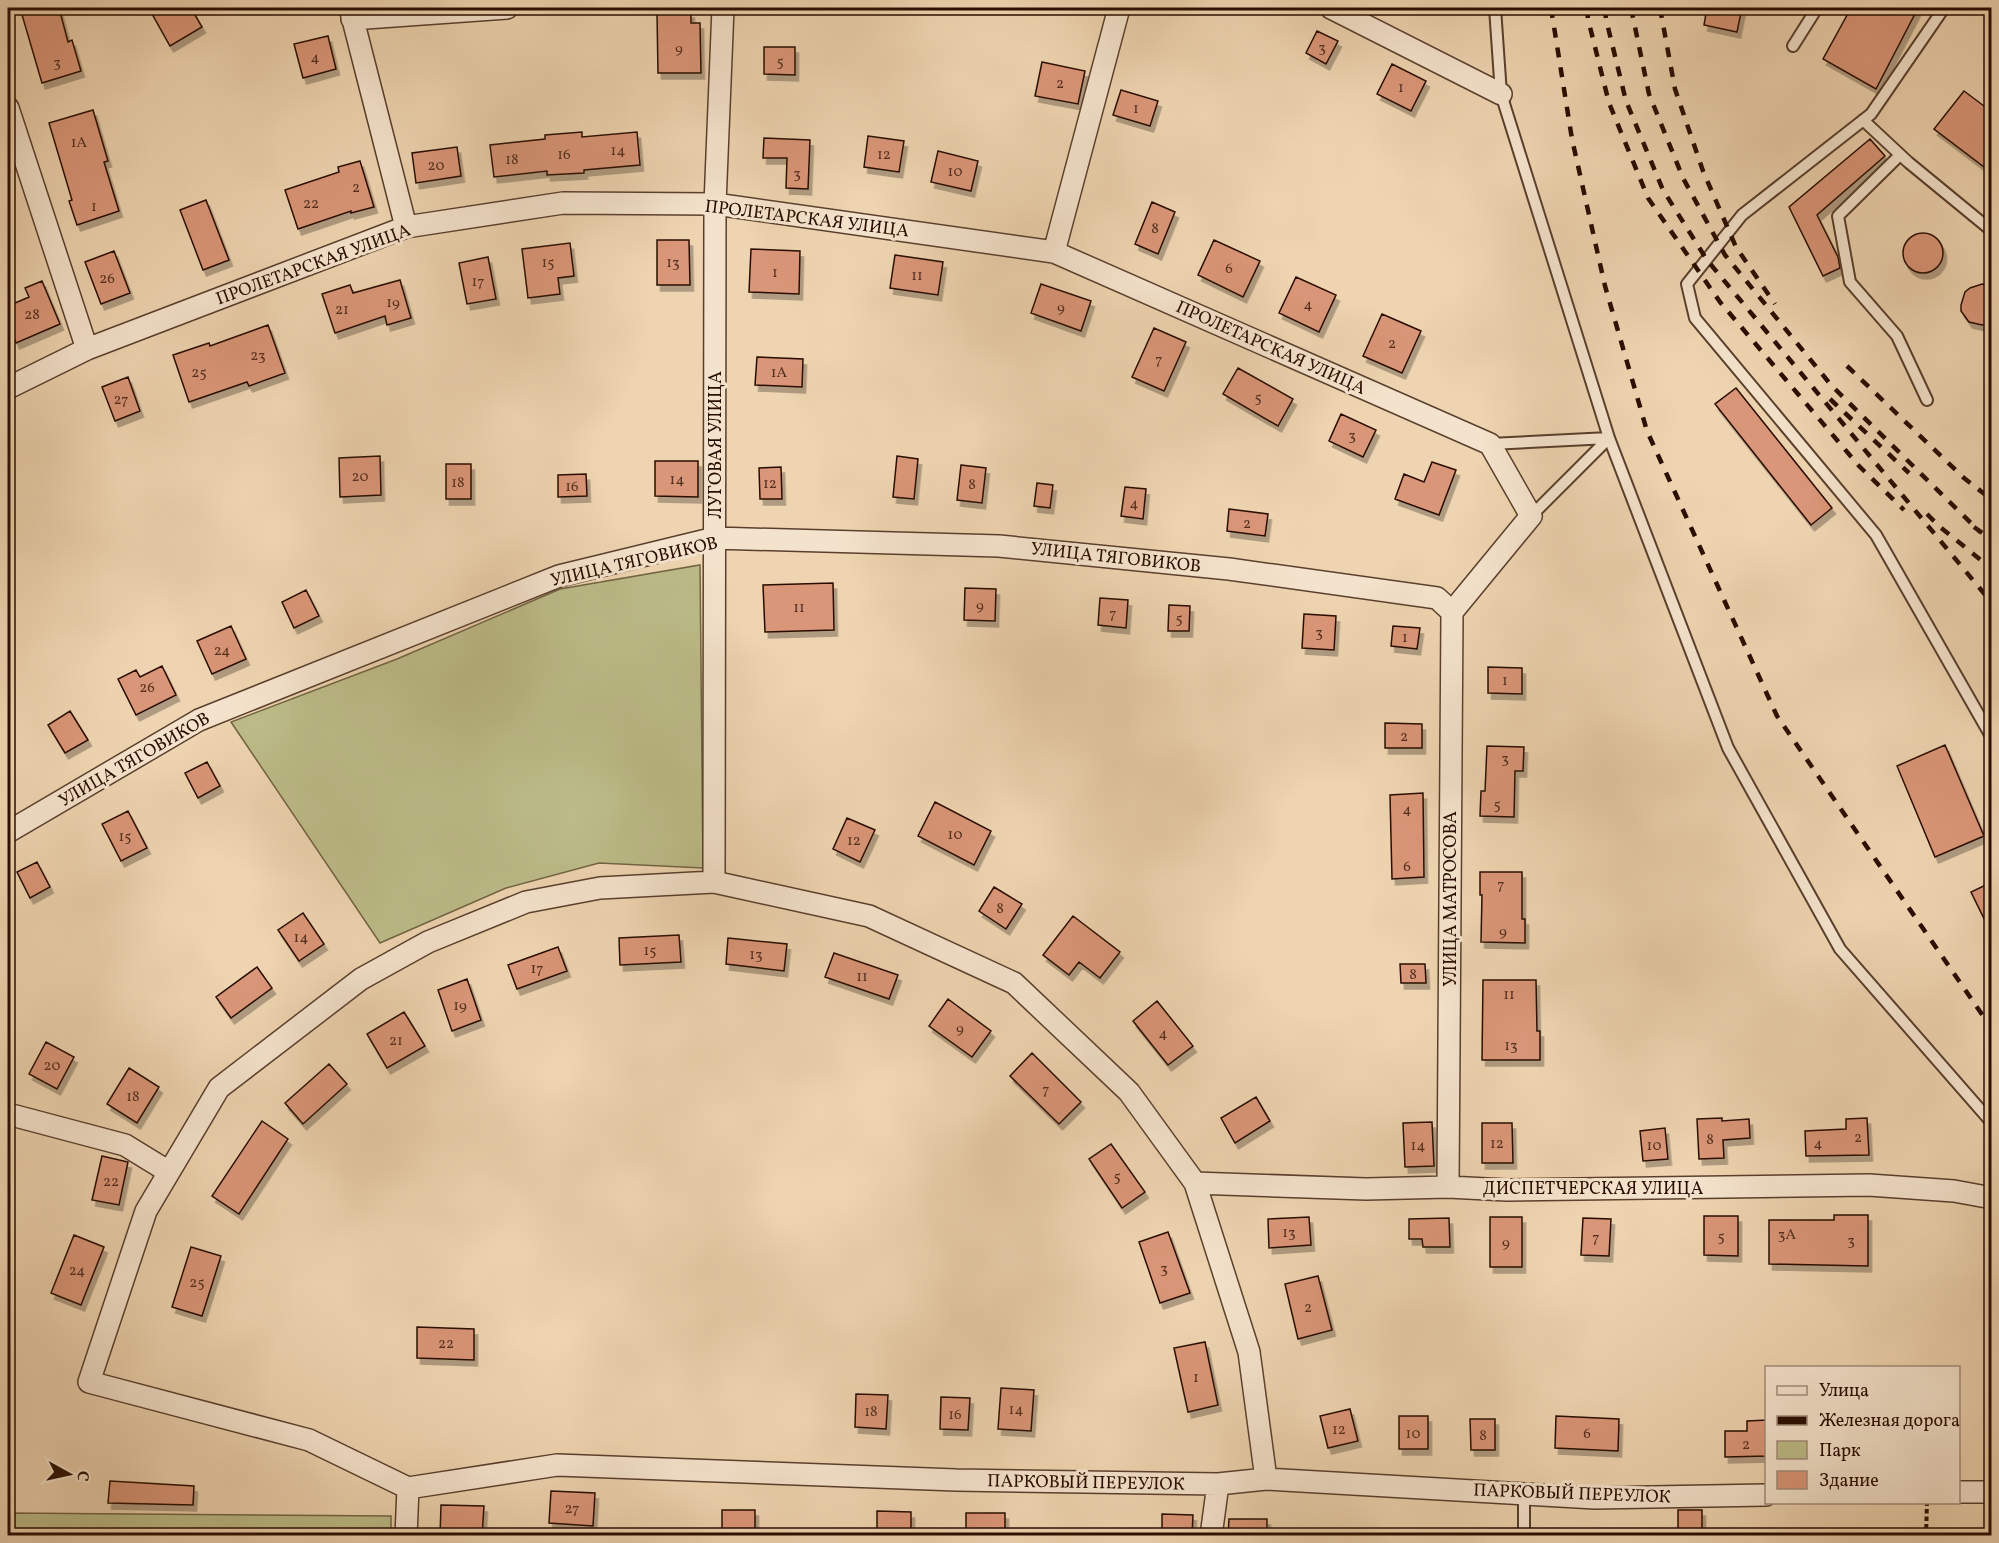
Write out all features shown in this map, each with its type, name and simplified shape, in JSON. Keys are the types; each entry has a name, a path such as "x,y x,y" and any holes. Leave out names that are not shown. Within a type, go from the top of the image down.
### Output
{"street":[{"path":"406,227 351,13 507,8"},
{"name":"ЛУГОВАЯ УЛИЦА","path":"714,882 715,204 723,8"},
{"path":"1054,252 1119,8"},
{"path":"1331,8 1501,94"},
{"path":"8,108 87,349"},
{"name":"ПРОЛЕТАРСКАЯ УЛИЦА","path":"8,388 87,349 406,227 563,203 715,204 1054,252 1490,444"},
{"path":"1452,612 1531,516 1490,444"},
{"name":"УЛИЦА ТЯГОВИКОВ","path":"8,832 199,720 559,576 715,538 999,546 1229,568 1437,598 1452,612"},
{"name":"УЛИЦА МАТРОСОВА","path":"1448,1187 1452,612"},
{"path":"406,1536 408,1488 309,1440 89,1382 146,1211 219,1088 361,979 428,942 526,902 600,888 714,882 869,916 1014,983 1130,1092 1195,1184 1249,1352 1266,1479"},
{"path":"8,1114 125,1145 169,1172"},
{"name":"ДИСПЕТЧЕРСКАЯ УЛИЦА","path":"1195,1184 1366,1188 1448,1187 1507,1190 1869,1185 1954,1191 1992,1198"},
{"name":"ПАРКОВЫЙ ПЕРЕУЛОК","path":"408,1488 557,1465 957,1480 1218,1484 1266,1479 1595,1498 1765,1495"},
{"path":"1211,1536 1218,1484"},
{"path":"1960,1492 1992,1492"}],"lane":[{"path":"1495,8 1501,94 1609,438 1728,748 1840,949 1992,1123"},
{"path":"1793,46 1817,8"},
{"path":"1944,8 1871,114 1742,215 1687,284 1695,318 1876,535 1992,738"},
{"path":"1863,120 1900,155 1992,231"},
{"path":"1900,155 1838,216 1850,282 1897,336 1928,400"},
{"path":"1490,444 1609,438"},
{"path":"1531,516 1609,438"},
{"path":"1524,1494 1524,1536"}],"path":[{"path":"1926,1536 1927,1504"}],"green space":[{"path":"700,565 703,868 599,863 506,888 380,943 231,722 397,659 560,589"},
{"path":"8,1513 391,1516 391,1535 8,1535"}],"building":[{"path":"20,8 59,8 68,42 72,40 81,71 42,83"},
{"path":"160,8 191,8 202,27 170,46 151,12"},
{"path":"1707,8 1742,8 1737,32 1704,25"},
{"path":"1851,8 1918,8 1876,89 1823,59"},
{"path":"691,12 691,23 700,23 701,73 658,73 657,13"},
{"path":"1317,31 1338,41 1326,64 1306,53"},
{"path":"328,36 336,69 303,78 294,44"},
{"path":"764,47 795,47 795,75 764,74"},
{"path":"1042,62 1085,71 1078,104 1035,96"},
{"path":"1392,64 1426,81 1411,111 1377,94"},
{"path":"1121,90 1158,101 1150,126 1113,115"},
{"path":"1964,91 1992,112 1992,173 1934,129"},
{"path":"93,110 108,161 104,162 119,211 77,225 49,123"},
{"path":"582,132 582,137 637,132 640,165 584,170 584,173 547,175 547,171 494,177 490,145 545,139 545,135"},
{"path":"868,136 904,141 899,172 864,167"},
{"path":"764,138 810,140 808,189 786,188 787,158 763,158"},
{"path":"1870,139 1885,156 1817,215 1838,257 1840,268 1823,276 1789,207"},
{"path":"457,147 461,176 416,183 412,153"},
{"path":"938,151 978,161 971,191 931,182"},
{"path":"360,161 374,207 351,213 351,211 298,229 285,190 339,172 338,167"},
{"path":"206,200 229,260 203,270 180,210"},
{"path":"1152,202 1175,212 1158,254 1135,244"},
{"path":"1923,233 1931,234 1937,239 1942,245 1942,261 1937,267 1931,272 1923,273 1915,272 1909,267 1904,261 1903,253 1904,245 1909,239 1915,234"},
{"path":"657,240 689,240 690,285 657,285"},
{"path":"1214,240 1260,261 1243,297 1198,275"},
{"path":"570,243 574,276 558,278 560,294 528,298 522,249"},
{"path":"751,249 800,251 799,294 749,292"},
{"path":"114,251 130,293 101,304 85,262"},
{"path":"895,255 943,262 938,295 890,288"},
{"path":"488,257 496,299 467,304 459,263"},
{"path":"1296,277 1336,295 1319,332 1279,313"},
{"path":"400,280 411,318 387,325 385,316 335,333 322,294 350,285 353,293"},
{"path":"42,281 60,324 16,343 8,322 8,306 29,297 25,288"},
{"path":"1041,284 1091,301 1081,331 1031,313"},
{"path":"1982,284 1992,286 1992,323 1982,325 1969,322 1961,311 1961,305 1965,292"},
{"path":"1382,314 1421,331 1402,373 1363,356"},
{"path":"268,325 285,373 249,386 247,382 189,402 173,355 209,343 210,346"},
{"path":"1154,328 1186,342 1164,391 1132,377"},
{"path":"757,357 803,359 802,387 755,385"},
{"path":"1238,368 1293,399 1278,426 1223,394"},
{"path":"128,377 140,411 115,421 102,387"},
{"path":"1736,388 1832,508 1811,525 1715,404"},
{"path":"1341,414 1376,430 1363,457 1329,441"},
{"path":"380,456 381,495 340,497 339,458"},
{"path":"897,456 918,459 914,499 893,497"},
{"path":"655,461 698,461 698,497 655,496"},
{"path":"1432,462 1456,470 1439,515 1395,499 1404,474 1424,482"},
{"path":"446,464 471,464 471,499 446,499"},
{"path":"961,465 986,468 982,503 957,500"},
{"path":"781,467 782,499 760,499 759,468"},
{"path":"586,474 587,496 558,497 558,475"},
{"path":"1037,483 1053,485 1050,508 1034,506"},
{"path":"1125,487 1146,489 1143,519 1121,516"},
{"path":"1229,509 1268,514 1265,536 1227,531"},
{"path":"833,583 834,630 765,632 763,585"},
{"path":"965,588 996,589 995,621 964,620"},
{"path":"306,590 319,616 294,628 282,602"},
{"path":"1100,598 1128,600 1126,628 1098,625"},
{"path":"1169,605 1190,606 1189,631 1168,631"},
{"path":"1304,614 1336,616 1334,650 1302,648"},
{"path":"231,626 246,659 212,674 197,641"},
{"path":"1393,626 1420,628 1417,649 1391,646"},
{"path":"162,666 176,695 136,715 118,679 136,670 140,677"},
{"path":"1488,667 1522,668 1522,694 1488,693"},
{"path":"70,711 88,740 65,753 48,725"},
{"path":"1385,723 1422,724 1422,748 1385,748"},
{"path":"1945,745 1984,836 1935,857 1897,766"},
{"path":"1487,746 1524,747 1523,771 1515,771 1514,817 1480,816 1481,791 1485,791"},
{"path":"207,762 220,786 198,798 185,773"},
{"path":"1423,793 1424,877 1392,879 1390,795"},
{"path":"935,802 991,831 974,865 918,836"},
{"path":"128,811 147,848 121,861 102,824"},
{"path":"847,818 875,830 860,862 833,849"},
{"path":"37,862 50,887 30,898 17,872"},
{"path":"1480,872 1522,872 1522,919 1525,919 1525,943 1481,942"},
{"path":"1992,882 1992,935 1971,892"},
{"path":"994,887 1022,904 1006,929 979,911"},
{"path":"303,913 324,944 299,961 278,930"},
{"path":"1073,916 1120,952 1100,978 1079,962 1069,975 1043,955"},
{"path":"679,935 681,962 620,965 619,938"},
{"path":"728,938 787,944 784,971 726,964"},
{"path":"558,947 567,971 517,989 508,965"},
{"path":"834,953 898,975 889,999 825,977"},
{"path":"1400,964 1425,964 1426,983 1401,983"},
{"path":"257,967 272,988 231,1018 216,997"},
{"path":"467,979 481,1020 452,1031 438,990"},
{"path":"1483,980 1536,980 1540,1060 1482,1060"},
{"path":"948,999 991,1031 972,1057 929,1026"},
{"path":"1157,1001 1193,1046 1168,1065 1133,1021"},
{"path":"404,1012 425,1046 387,1068 367,1034"},
{"path":"46,1042 74,1057 57,1089 29,1074"},
{"path":"1032,1053 1081,1102 1059,1124 1010,1076"},
{"path":"329,1064 347,1084 303,1124 285,1103"},
{"path":"129,1068 159,1087 137,1123 107,1104"},
{"path":"1256,1097 1270,1121 1235,1143 1221,1118"},
{"path":"1722,1118 1722,1121 1749,1119 1750,1138 1723,1140 1724,1158 1699,1159 1697,1119"},
{"path":"1867,1118 1869,1155 1806,1156 1805,1131 1846,1129 1846,1119"},
{"path":"262,1121 288,1139 239,1214 212,1196"},
{"path":"1432,1122 1434,1166 1405,1167 1403,1123"},
{"path":"1482,1123 1512,1123 1513,1163 1482,1163"},
{"path":"1665,1128 1668,1159 1643,1161 1640,1131"},
{"path":"1111,1144 1145,1192 1122,1208 1089,1159"},
{"path":"102,1156 128,1162 119,1205 92,1200"},
{"path":"1834,1215 1868,1215 1868,1266 1769,1264 1769,1220 1834,1220"},
{"path":"1704,1216 1738,1216 1738,1256 1704,1255"},
{"path":"1309,1217 1311,1245 1269,1248 1268,1219"},
{"path":"1490,1217 1522,1217 1522,1267 1490,1267"},
{"path":"1449,1218 1450,1247 1423,1247 1422,1239 1409,1239 1409,1219"},
{"path":"1583,1218 1611,1219 1609,1256 1581,1255"},
{"path":"1168,1232 1190,1293 1160,1303 1139,1242"},
{"path":"74,1235 104,1247 81,1305 51,1293"},
{"path":"191,1247 221,1256 202,1316 172,1307"},
{"path":"1318,1276 1332,1330 1298,1339 1285,1284"},
{"path":"417,1327 474,1329 474,1360 417,1358"},
{"path":"1205,1342 1218,1405 1188,1412 1174,1348"},
{"path":"1001,1388 1034,1390 1031,1431 998,1429"},
{"path":"856,1394 888,1395 886,1429 855,1427"},
{"path":"941,1397 970,1398 968,1430 940,1429"},
{"path":"1350,1409 1358,1441 1328,1448 1320,1416"},
{"path":"1399,1416 1428,1416 1428,1449 1399,1449"},
{"path":"1556,1416 1619,1419 1618,1451 1555,1448"},
{"path":"1470,1419 1495,1419 1495,1450 1471,1450"},
{"path":"1765,1420 1765,1456 1725,1457 1725,1431 1747,1431 1747,1421"},
{"path":"110,1481 194,1486 193,1505 108,1503"},
{"path":"551,1491 595,1493 593,1526 549,1523"},
{"path":"441,1505 484,1506 482,1536 440,1536"},
{"path":"722,1510 755,1510 755,1536 722,1536"},
{"path":"1678,1510 1702,1510 1702,1536 1678,1536"},
{"path":"877,1511 911,1512 911,1536 877,1536"},
{"path":"966,1513 1005,1513 1005,1536 966,1536"},
{"path":"1162,1514 1193,1515 1192,1536 1162,1536"},
{"path":"1229,1519 1267,1519 1267,1536 1228,1536"}],"railway":[{"path":"1551,8 1572,139 1605,286 1647,431 1777,716 1992,1029"},
{"path":"1587,8 1609,103 1648,198 1720,302 1859,466 1904,510"},
{"path":"1605,8 1626,101 1663,190 1707,260 1992,603"},
{"path":"1631,8 1649,94 1683,178 1725,255 1831,385 1980,532"},
{"path":"1660,8 1675,89 1703,171 1736,247 1775,304"},
{"path":"1847,366 1964,478 1992,500"},
{"path":"1830,399 1909,473"},
{"path":"1927,514 1992,569"},
{"path":"1974,527 1992,540"}]}
